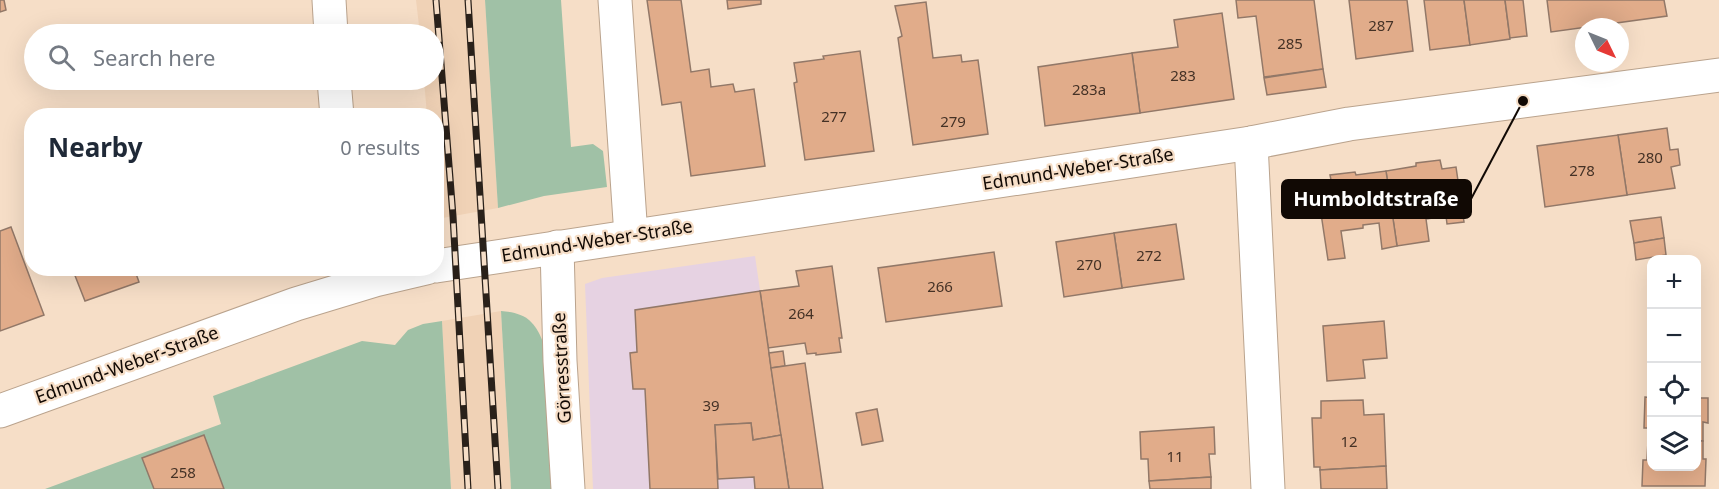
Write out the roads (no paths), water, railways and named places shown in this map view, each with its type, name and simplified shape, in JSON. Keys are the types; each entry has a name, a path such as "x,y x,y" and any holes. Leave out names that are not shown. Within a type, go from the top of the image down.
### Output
{"street":[{"path":"328,0 330,24"},
{"path":"615,0 631,236"},
{"name":"Edmund-Weber-Straße","path":"444,265 1251,143 1349,123 1719,75"},
{"path":"335,90 336,108"},
{"path":"1251,143 1268,489"},
{"name":"Görresstraße","path":"557,247 560,361 568,489"},
{"name":"Edmund-Weber-Straße","path":"0,411 296,304 349,278 364,276"}],"railway":[{"path":"436,0 438,24"},
{"path":"468,0 498,489"},
{"path":"443,90 453,216 468,489"}],"place":[{"name":"Humboldtstraße","path":"1523,101"}]}
